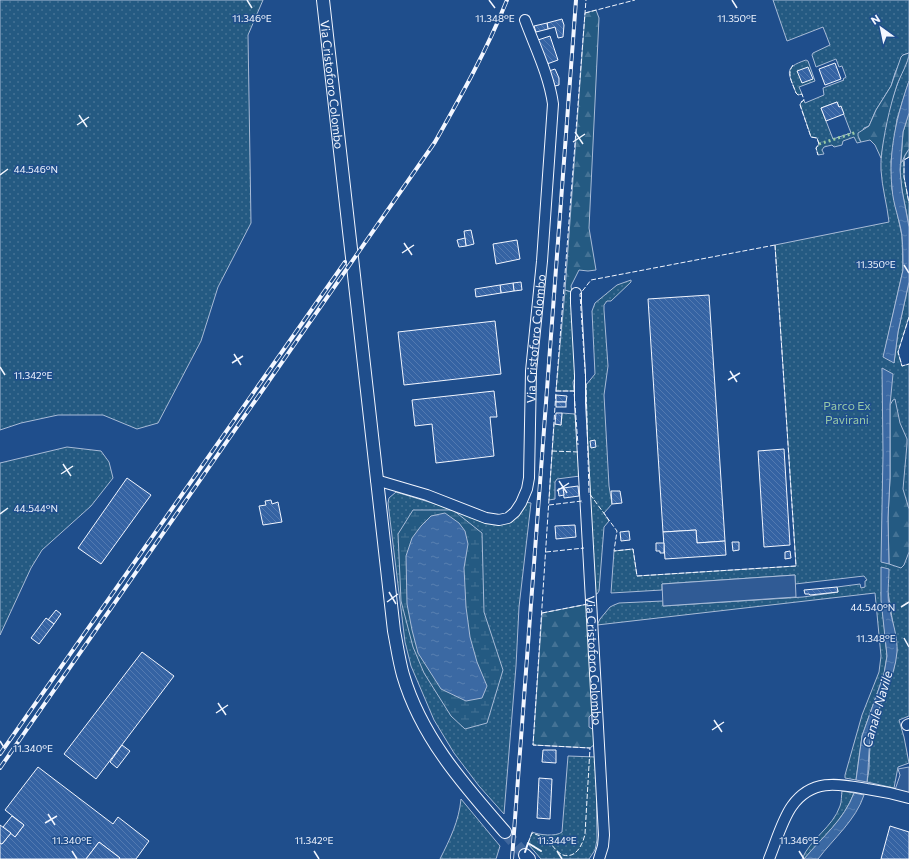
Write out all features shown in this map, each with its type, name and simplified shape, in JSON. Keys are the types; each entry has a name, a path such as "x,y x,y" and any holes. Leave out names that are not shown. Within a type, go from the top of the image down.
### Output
{"main road":[{"name":"Via Cristoforo Colombo","path":"323,0 394,631 404,676 418,713 438,748 467,789 505,832"}],"street":[{"name":"Via Cristoforo Colombo","path":"376,480 427,495 486,518 499,520 508,518 515,512 521,503 526,489 529,472 531,371 542,261 552,104 551,94 545,74 525,20"},
{"name":"Via Cristoforo Colombo","path":"576,293 580,403 604,835 603,846 599,859"},
{"path":"769,859 788,813 797,800 817,786 832,784 844,785 909,798"}],"green space":[{"path":"0,0 263,0 248,35 251,223 218,287 201,341 158,423 137,429 103,415 58,415 21,423 0,430"},
{"path":"773,0 909,0 909,53 903,55 891,86 876,110 869,126 864,128 859,139 861,142 857,143 854,137 843,141 842,145 824,147 822,150 824,154 818,155 816,148 819,144 817,138 811,137 800,104 804,100 805,103 824,95 823,88 844,80 843,79 846,77 842,66 839,67 836,59 816,67 812,55 813,53 830,45 823,27 787,41","holes":["837,102 839,107 841,107 851,133 833,139 821,108"]},
{"path":"596,10 599,18 589,228 596,270 579,270 571,286 572,292 565,290 585,13"},
{"path":"909,53 908,61 897,85 892,103 885,131 881,158 875,145 870,140 861,142 858,133 869,126 876,110 891,86 901,57"},
{"name":"Parco Ex Pavirani","path":"909,56 909,81 897,119 891,161 892,189 902,236 903,270 885,350 894,363 898,332 909,282 909,317 898,352 902,366 909,364 909,716 899,720 909,763 898,767 894,788 867,782 872,730 894,668 897,650 888,592 881,592 887,656 884,674 862,736 856,780 845,778 845,775 862,715 879,672 881,656 875,593 597,625 610,607 619,603 663,601 663,606 803,597 838,592 837,587 860,584 861,588 865,587 865,581 867,580 864,576 795,584 795,575 662,584 662,590 611,593 614,551 633,549 637,576 796,566 775,245 889,222 882,183 881,155 885,126 893,97"},
{"path":"806,60 808,61 815,81 799,87 802,94 798,95 791,81 789,72 793,66"},
{"path":"909,113 909,149 901,162 903,132"},
{"path":"909,149 909,157 904,160 905,155"},
{"path":"904,160 904,177 909,203 909,227 900,170 901,162"},
{"path":"631,280 631,282 611,301 607,301 604,305 608,366 604,395 609,486 612,504 604,513 609,521 604,527 599,591 595,594 589,493 586,385 595,374 592,311 595,303 617,285"},
{"path":"565,290 572,292 577,374 573,382 574,391 556,391"},
{"path":"895,399 900,423 907,439 903,489 909,509 909,552 904,565 901,568 889,564 888,518 890,478 890,405"},
{"path":"562,413 575,414 580,476 557,479 555,482 555,499 549,500 554,424 561,425"},
{"path":"67,447 101,451 109,462 113,478 91,506 42,550 31,568 0,635 0,463"},
{"path":"396,492 498,523 524,502 531,503 519,607 516,666 504,814 479,786 454,753 434,720 411,666 405,642 388,503 389,498"},
{"path":"413,510 453,510 482,533 484,612 503,670 487,723 465,729 451,716 424,673 413,647 401,601 398,534"},
{"path":"588,604 594,712 589,717 589,727 594,730 595,744 590,748 533,745 542,613"},
{"path":"568,756 596,757 597,840 595,850 589,859 541,859 528,844 532,832 556,835 562,832"},
{"path":"842,791 854,793 850,803 839,820 804,859 802,859 810,845 827,827 837,813 841,804"},
{"path":"461,799 500,846 496,859 440,859 451,837"}],"shaded area":[{"path":"795,575 796,597 663,606 662,584"},
{"path":"909,767 909,794 895,790 900,775 898,769"}],"water":[{"path":"909,81 909,113 903,132 900,170 909,227 909,282 898,332 894,363 883,357 903,270 902,236 893,194 891,161 897,120"},
{"path":"882,368 893,374 890,405 890,478 888,518 889,564 881,562 883,454"},
{"path":"445,513 459,523 465,531 468,544 464,568 466,607 470,637 477,662 487,686 482,698 466,701 441,689 418,653 407,604 406,556 412,538 431,516"},
{"name":"Canale Navile","path":"881,567 889,569 888,601 896,635 897,652 896,662 890,682 872,730 867,782 856,780 862,736 884,674 887,656 881,600"},
{"path":"854,793 864,795 856,813 850,821 818,859 804,859 839,820 850,803"}],"building":[{"path":"562,19 564,25 563,37 558,38 555,27 548,29 547,23"},
{"path":"547,23 548,29 536,32 534,26"},
{"path":"550,36 558,60 547,64 538,40"},
{"path":"835,63 841,79 825,85 819,69"},
{"path":"808,67 813,79 802,83 797,71"},
{"path":"555,69 559,78 559,85 555,86 549,71"},
{"path":"837,102 839,107 841,106 844,114 826,121 821,108"},
{"path":"471,230 474,244 466,246 464,231"},
{"path":"465,238 466,246 459,247 457,240"},
{"path":"517,240 520,259 496,264 493,244"},
{"path":"521,282 522,290 514,291 513,283"},
{"path":"513,283 514,291 501,293 500,285"},
{"path":"500,285 501,293 476,297 475,289"},
{"path":"709,295 725,541 697,543 696,530 663,532 648,299"},
{"path":"495,321 501,374 404,385 398,332"},
{"path":"494,391 497,417 490,417 494,456 436,463 432,424 415,426 412,400"},
{"path":"556,395 567,396 566,402 556,402"},
{"path":"556,402 566,402 566,407 556,407"},
{"path":"556,413 562,413 561,425 555,424"},
{"path":"595,440 596,447 591,448 590,441"},
{"path":"784,449 790,545 764,547 758,451"},
{"path":"127,478 151,495 101,564 78,548"},
{"path":"578,486 579,496 564,498 563,488"},
{"path":"563,488 564,495 559,496 558,489"},
{"path":"611,491 620,491 622,503 612,504"},
{"path":"271,500 272,504 278,502 282,522 263,525 259,506 266,505 265,501"},
{"path":"575,525 576,537 556,539 555,526"},
{"path":"696,530 697,543 725,541 726,555 665,559 663,532"},
{"path":"629,531 630,540 621,541 620,532"},
{"path":"732,542 739,542 739,550 733,551"},
{"path":"656,543 664,543 664,553 656,551"},
{"path":"790,551 791,558 785,559 785,552"},
{"path":"837,587 838,592 810,595 805,594 804,590"},
{"path":"56,610 61,614 54,624 48,620"},
{"path":"46,618 54,624 39,644 31,638"},
{"path":"142,652 174,676 96,779 64,754"},
{"path":"122,745 130,751 117,768 110,762"},
{"path":"543,750 556,750 556,763 542,762"},
{"path":"38,767 113,824 118,817 149,841 136,859 119,859 120,858 99,842 86,859 0,859 0,843 2,844 11,833 15,837 24,825 5,810"},
{"path":"539,778 552,779 550,819 537,818"},
{"path":"12,816 24,825 15,837 3,827"},
{"path":"0,825 11,833 2,844 0,843"},
{"path":"890,826 909,832 909,859 881,859"},
{"path":"99,842 120,858 86,859"}],"tunnel":[{"path":"505,832 525,855"}],"railway":[{"path":"0,768 435,142 482,55 507,0"},
{"path":"512,859 576,0"},
{"path":"0,754 345,262"}],"hedge":[{"path":"819,144 857,132"}],"fence":[{"path":"528,843 532,833 541,836 558,852 568,856 572,855 578,850 583,842 585,834 590,748 533,745 556,391 586,0"},
{"path":"585,13 635,0"},
{"path":"793,65 790,72 791,79 796,93 798,95 802,94 804,100 800,105 811,137 817,138 819,144 816,148 818,155"},
{"path":"909,157 904,160 904,177 909,203"},
{"path":"775,245 796,566 637,576 633,549 614,551 617,531 589,493 586,385 580,294 591,280 775,245"},
{"path":"909,317 898,352 902,366 909,364"},
{"path":"556,391 574,391 578,445"},
{"path":"552,451 578,452"},
{"path":"549,505 582,501 582,503"},
{"path":"546,552 584,548"},
{"path":"542,613 588,603"}],"wall":[{"path":"525,852 528,843 541,851"}]}
